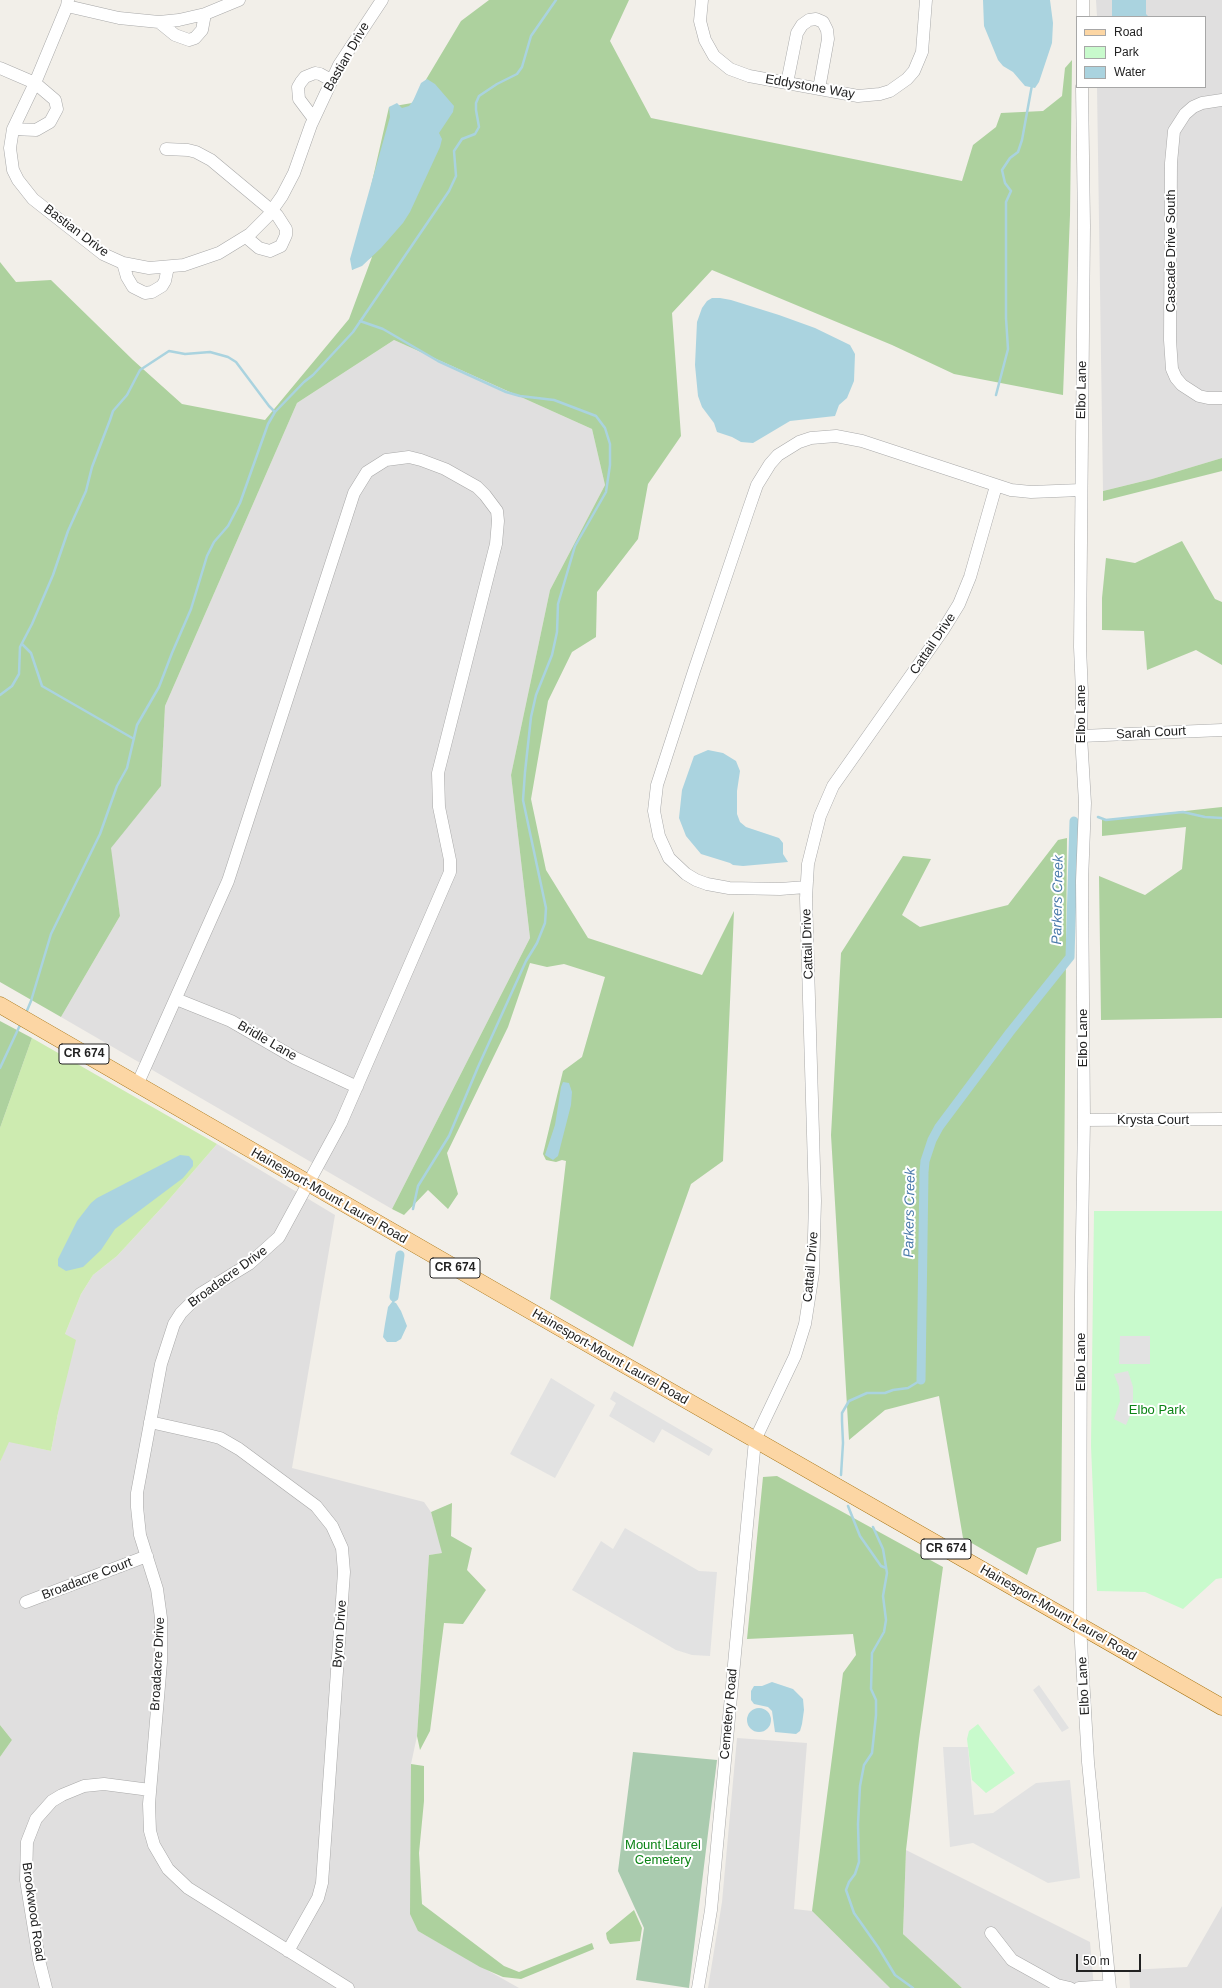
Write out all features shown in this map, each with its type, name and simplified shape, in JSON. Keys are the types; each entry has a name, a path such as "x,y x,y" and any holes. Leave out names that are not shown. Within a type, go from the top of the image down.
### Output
{"main road":[{"name":"Hainesport-Mount Laurel Road","path":"0,1005 309,1184 1222,1707"}],"street":[{"path":"67,3 118,18 159,22 179,20 205,14 239,0"},
{"name":"Bastian Drive","path":"67,3 13,129 10,159 18,180 33,199 83,239 103,254 123,263 150,268 168,267 208,258 230,248 246,236 272,210 294,173 314,119 332,80 353,42 382,0"},
{"name":"Eddystone Way","path":"702,0 700,21 701,31 714,56 730,69 739,73 858,96 880,94 890,91 907,79 917,66 922,52 926,0"},
{"path":"1083,0 1083,16"},
{"path":"159,22 175,35 189,40 194,38 202,30 205,14"},
{"path":"787,82 798,33 802,25 809,20 816,19 823,22 827,30 828,38 819,88"},
{"path":"0,68 34,83 50,94 55,100 57,109 50,122 44,127 36,130 13,129"},
{"path":"314,119 302,105 298,87 305,77 310,74 320,74 332,80"},
{"name":"Elbo Lane","path":"1082,88 1084,226 1080,736 1085,803 1082,881 1084,1120 1081,1295 1080,1626 1088,1762 1110,1987"},
{"name":"Cascade Drive South","path":"1222,100 1202,103 1193,107 1182,118 1174,131 1171,163 1170,340 1172,369 1176,378 1182,385 1199,396 1208,398 1222,398"},
{"path":"166,150 188,150 203,156 218,166 272,210 281,218 286,229 286,235 281,246 276,249 264,250 246,236"},
{"path":"123,263 127,277 133,287 145,293 152,292 162,286 168,267"},
{"path":"806,887 780,889 735,889 718,887 696,880 681,870 669,858 659,836 654,811 654,798 661,772 758,485 770,464 788,447 811,438 836,436 862,441 1010,490 1031,492 1081,490"},
{"name":"Broadacre Drive","path":"137,1085 228,881 349,505 357,487 367,472 376,465 397,457 421,460 444,469 477,488 492,502 497,511 498,532 438,773 439,801 450,860 450,872 341,1123 279,1237 270,1247 249,1264 200,1294 181,1313 174,1324 165,1350 150,1422 139,1479 136,1507 140,1535 157,1589 162,1618 161,1662 150,1790 150,1832 154,1845 168,1869 177,1879 199,1896 348,1988"},
{"name":"Cattail Drive","path":"755,1440 795,1356 805,1324 813,1273 814,1183 806,887 808,864 814,837 826,801 842,772 931,648 959,604 970,577 996,486"},
{"name":"Sarah Court","path":"1080,736 1222,730"},
{"name":"Bridle Lane","path":"176,999 231,1021 295,1058 357,1087"},
{"name":"Krysta Court","path":"1084,1120 1222,1119"},
{"name":"Byron Drive","path":"150,1422 208,1434 220,1438 239,1449 316,1506 332,1526 342,1548 344,1572 322,1883 318,1898 312,1911 288,1951"},
{"name":"Cemetery Road","path":"698,1988 711,1910 755,1440"},
{"name":"Broadacre Court","path":"26,1602 147,1556"},
{"name":"Brookwood Road","path":"46,1988 39,1960 26,1880 27,1842 36,1819 52,1801 84,1786 104,1784 150,1790"},
{"path":"991,1933 1012,1960 1057,1985 1070,1988"},
{"path":"1079,1988 1110,1987"}],"shaded area":[{"path":"1096,0 1222,0 1222,458 1152,479 1103,491 1097,88 1206,88 1206,16 1097,16"},
{"path":"394,340 592,429 605,485 550,590 511,775 530,938 392,1209 61,1017 120,916 110,848 161,786 165,706 297,403"},
{"path":"217,1144 335,1215 292,1468 424,1502 431,1512 443,1553 429,1555 417,1736 411,1764 418,1931 519,1988 0,1988 0,1757 12,1740 0,1725 0,1462 8,1441 51,1451 58,1413 65,1334 81,1294 93,1275 117,1256 166,1203"},
{"path":"1120,1336 1150,1336 1150,1364 1119,1364"},
{"path":"1128,1371 1133,1387 1133,1399 1132,1411 1126,1425 1114,1419 1120,1401 1119,1387 1114,1374"},
{"path":"551,1378 595,1405 555,1478 510,1454"},
{"path":"614,1391 713,1449 709,1456 662,1429 654,1443 609,1416 616,1403 610,1399"},
{"path":"625,1528 699,1571 717,1572 710,1656 692,1655 676,1650 572,1590 601,1541 613,1549"},
{"path":"1039,1685 1069,1728 1062,1732 1033,1690"},
{"path":"737,1738 807,1743 794,1909 812,1911 890,1988 708,1988 722,1902"},
{"path":"943,1747 968,1747 974,1815 993,1813 1036,1783 1070,1780 1080,1878 1048,1883 973,1843 950,1847"},
{"path":"906,1850 1090,1942 1094,1988 962,1988 903,1934"},
{"path":"1222,1906 1222,1988 1130,1988 1129,1970 1187,1967"}],"green space":[{"path":"489,0 629,0 610,41 651,118 962,181 973,145 996,127 1001,113 1043,111 1062,96 1065,68 1072,60 1070,215 1063,395 954,374 892,345 712,270 672,313 681,436 648,484 638,539 597,592 596,637 572,652 548,701 531,799 546,870 588,938 702,975 734,911 723,1161 691,1184 633,1347 550,1299 566,1161 562,1160 556,1162 546,1160 543,1154 563,1071 582,1057 605,977 564,964 547,967 530,963 508,1027 447,1153 458,1194 448,1209 428,1190 404,1215 392,1209 530,938 511,775 550,590 605,485 592,429 394,340 297,403 165,706 161,786 111,848 120,916 61,1017 0,982 0,262 16,282 51,280 133,360 182,404 265,420 349,319 372,257 352,270 389,107 412,103 461,21"},
{"path":"1222,458 1222,471 1103,501 1103,491 1152,479"},
{"path":"1182,541 1215,599 1222,602 1222,665 1196,650 1147,670 1144,631 1102,630 1102,598 1106,558 1135,563"},
{"path":"1222,807 1222,1018 1101,1020 1099,876 1145,895 1182,869 1186,827 1102,836 1102,820"},
{"path":"1067,838 1061,1541 1037,1548 1027,1575 963,1538 939,1396 885,1410 849,1440 831,1135 841,953 903,856 931,859 902,915 920,927 1008,905 1058,840"},
{"path":"0,1021 32,1038 0,1128"},
{"path":"32,1038 217,1144 166,1203 117,1256 93,1275 81,1294 65,1334 76,1340 58,1413 51,1451 9,1442 0,1462 0,1128"},
{"name":"Elbo Park","path":"1094,1211 1222,1211 1222,1578 1216,1579 1183,1609 1145,1592 1097,1591 1091,1446"},
{"path":"777,1476 943,1567 919,1739 906,1850 903,1934 962,1988 890,1988 812,1911 843,1673 856,1655 853,1634 747,1639 763,1477"},
{"path":"452,1503 451,1536 472,1548 467,1570 486,1590 463,1624 444,1623 430,1731 420,1750 417,1736 429,1555 442,1553 431,1512"},
{"path":"978,1724 1015,1773 986,1793 972,1780 967,1739 969,1731"},
{"path":"0,1725 12,1740 0,1757"},
{"name":"Mount Laurel Cemetery","path":"633,1752 717,1760 689,1988 636,1980 644,1928 618,1871"},
{"path":"411,1764 424,1766 424,1801 419,1853 422,1904 504,1966 519,1972 592,1943 594,1949 521,1979 503,1977 480,1967 418,1931 410,1914"},
{"path":"634,1910 642,1928 640,1941 610,1944 606,1933"}],"water":[{"path":"983,0 1050,0 1053,23 1052,43 1039,82 1035,88 1025,86 1013,72 1003,66 998,60 984,26"},
{"path":"1112,0 1146,0 1146,14 1148,16 1112,16"},
{"path":"427,79 435,84 454,106 453,112 439,133 442,139 440,147 410,212 403,223 381,248 362,266 352,270 350,259 390,117 389,107 397,103 402,108 409,106 413,101 421,83"},
{"path":"712,298 731,300 779,315 815,328 850,345 855,354 854,381 847,398 839,405 835,416 790,421 753,443 741,442 717,432 714,423 702,407 698,396 695,365 697,322 702,308 707,301"},
{"path":"708,750 723,753 736,761 740,771 737,791 737,814 740,822 746,827 779,838 783,843 783,854 788,862 743,866 733,865 701,854 686,836 679,818 682,790 694,756"},
{"path":"563,1082 569,1083 572,1092 571,1105 558,1156 553,1160 545,1155 555,1125"},
{"path":"180,1155 189,1156 193,1161 193,1166 183,1178 115,1229 101,1250 83,1267 66,1271 58,1266 58,1259 77,1221 91,1203 97,1198"},
{"path":"392,1302 396,1303 401,1311 407,1326 401,1339 396,1342 387,1342 383,1337 388,1307"},
{"path":"772,1682 793,1689 803,1699 804,1710 802,1724 800,1731 796,1734 775,1732 772,1711 768,1707 754,1704 751,1700 751,1691 754,1686 762,1686"},
{"path":"759,1708 764,1709 770,1715 770,1725 764,1731 759,1732 754,1731 748,1725 747,1720 748,1715 754,1709"}],"waterway":[{"path":"26,1013 51,934 100,834 117,786 127,768 137,725 159,687 191,609 207,556 214,542 228,526 240,503 268,424 275,412 304,382 313,375 353,332 449,191 456,176 454,151 462,139 475,134 479,127 476,110 476,103 479,96 497,84 517,74 522,67 531,36 556,0"},
{"path":"996,395 1008,349 1006,318 1006,202 1011,191 1005,183 1002,170 1010,158 1018,152 1022,140 1032,85"},
{"path":"360,321 383,329 438,361 506,392 520,396 554,400 596,416 605,428 610,444 610,465 606,492 575,546 558,604 557,632 552,655 536,695 531,717 523,800 546,908 545,923 478,1067 449,1136 418,1186 413,1209"},
{"path":"0,695 12,686 19,674 20,647 32,624 53,575 68,531 86,491 92,467 113,411 127,395 140,370 169,351 185,354 210,352 228,357 236,362 275,412"},
{"path":"22,644 31,653 42,686 134,739"},
{"name":"Parkers Creek","path":"1098,817 1106,820 1183,812 1205,817 1222,818"},
{"name":"Parkers Creek","path":"921,1380 925,1161 932,1140 939,1127 1010,1032 1070,957 1074,821"},
{"path":"0,1068 21,1023"},
{"path":"394,1297 400,1255"},
{"path":"393,1304 394,1297"},
{"name":"Parkers Creek","path":"841,1475 843,1443 842,1413 849,1401 867,1393 885,1393 893,1390 908,1388 921,1380"},
{"name":"Parkers Creek","path":"848,1506 860,1536 881,1566 886,1568"},
{"name":"Parkers Creek","path":"873,1527 883,1549 887,1573 883,1596 886,1620 884,1632 872,1653 871,1689 876,1700 872,1753 864,1765 860,1786 858,1824 859,1862 855,1874 849,1882 846,1890 854,1913 878,1947 895,1975 913,1988"}]}
